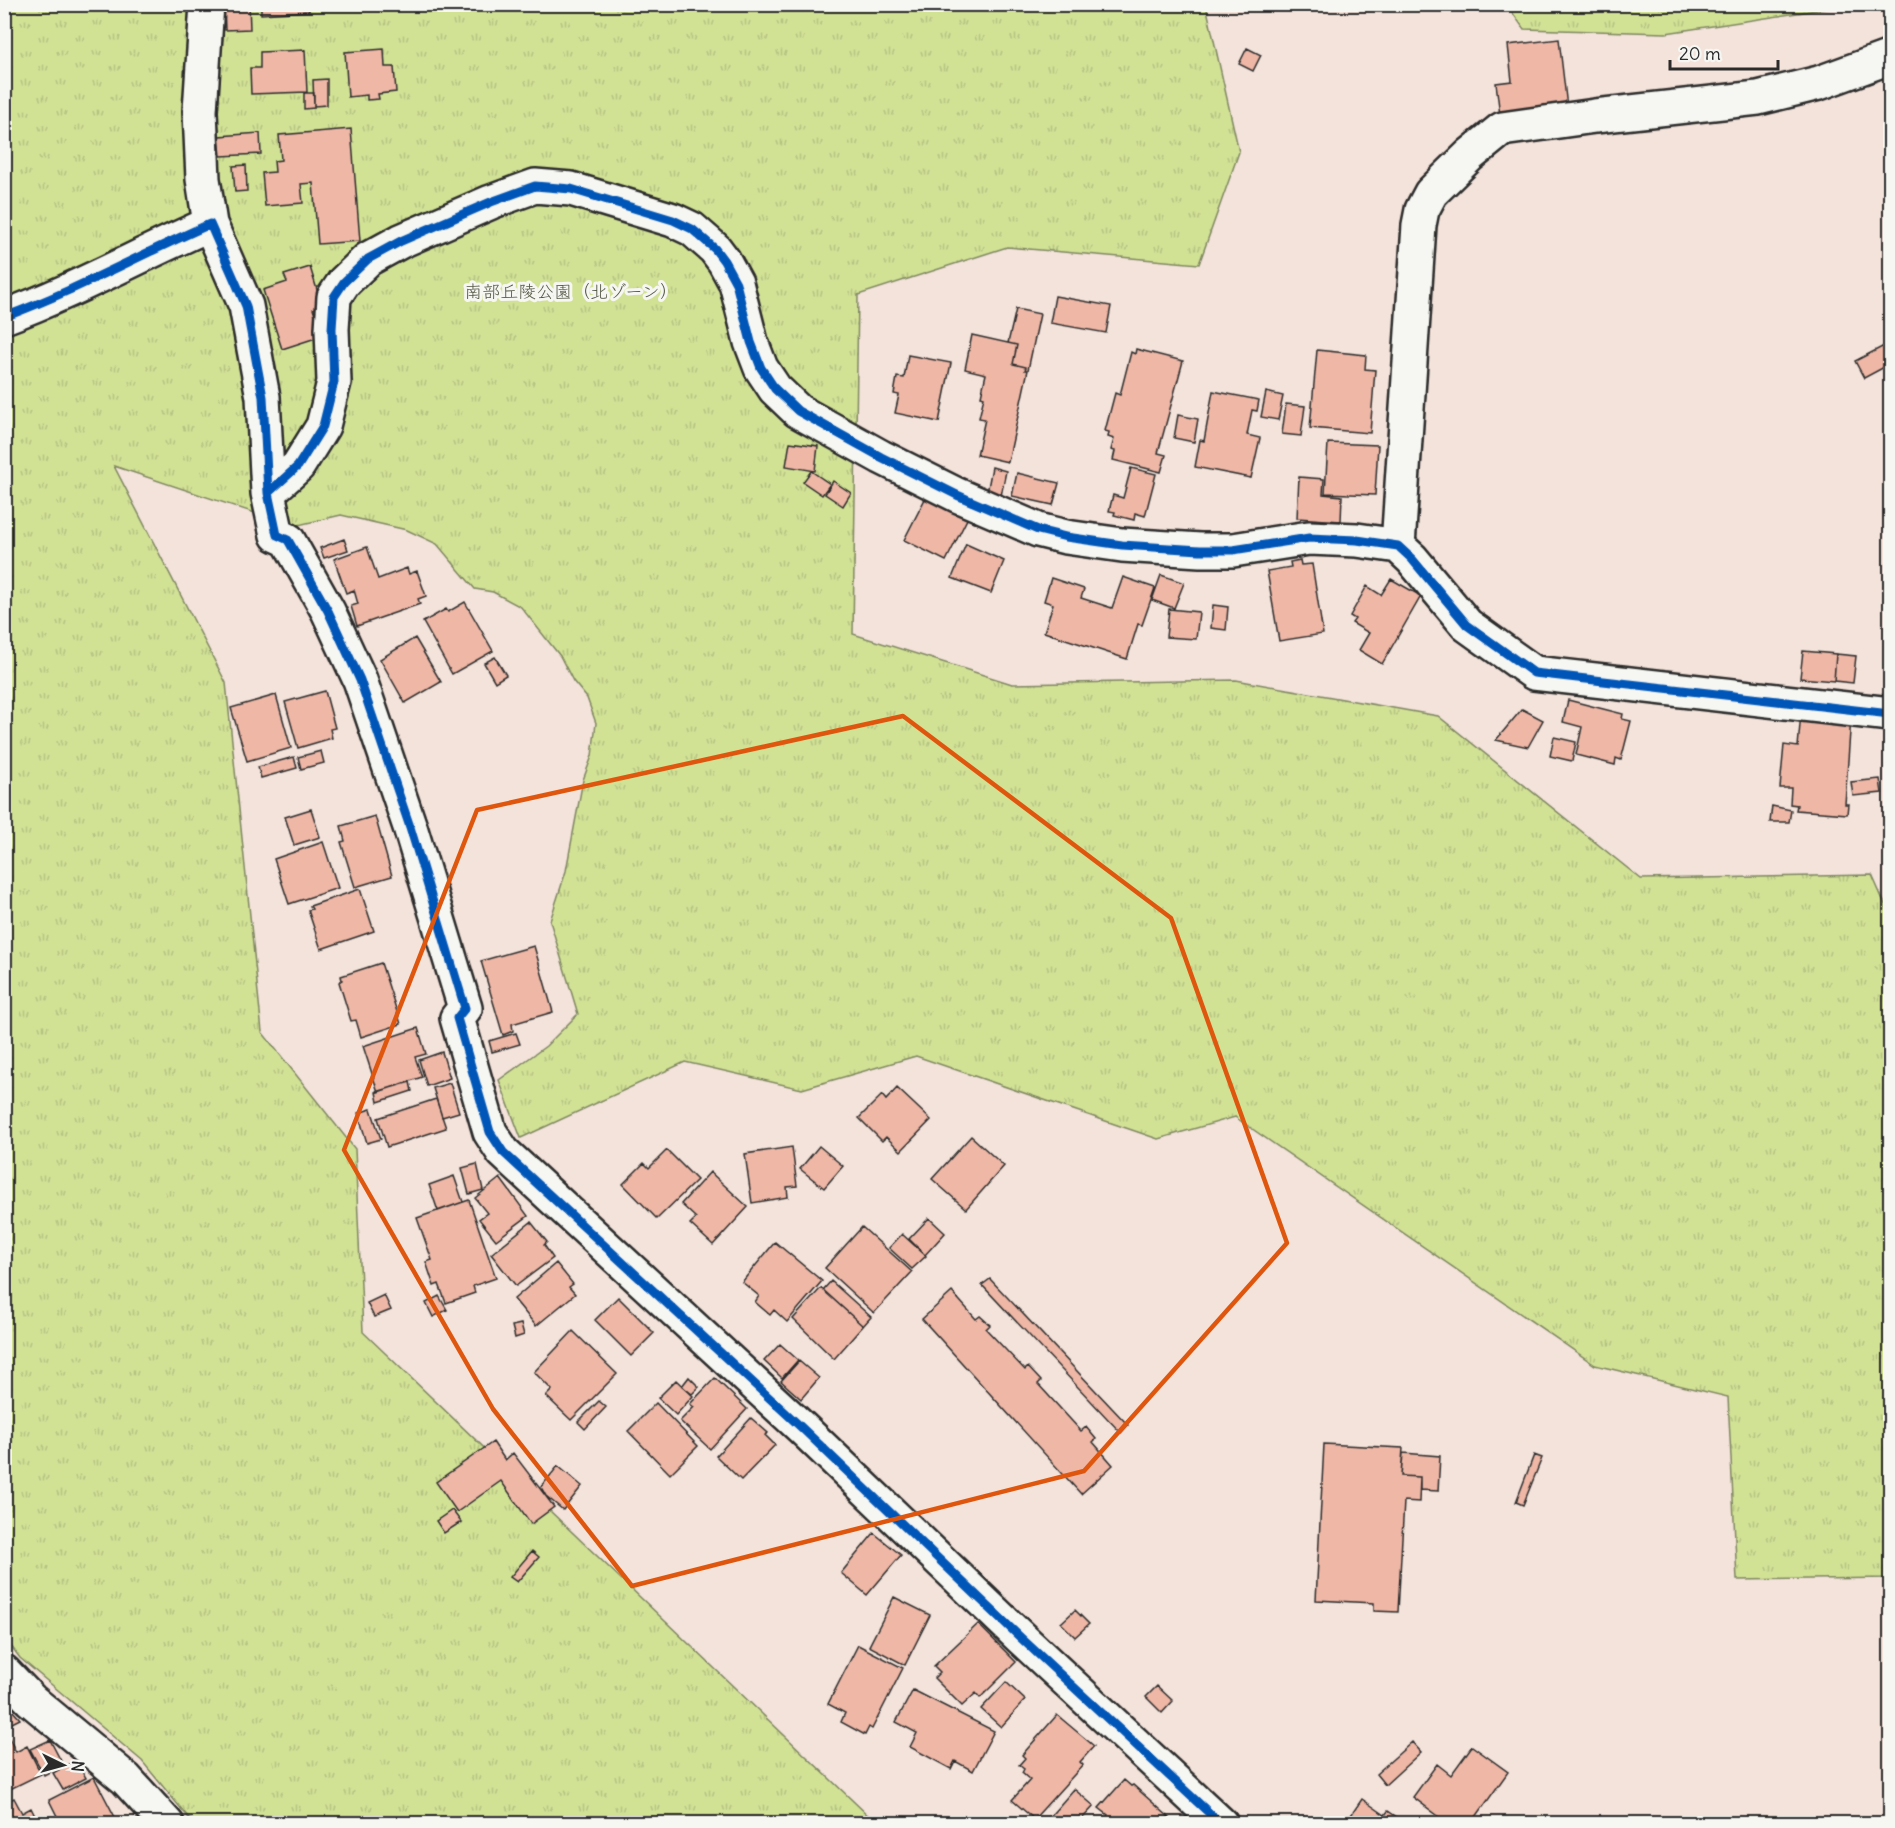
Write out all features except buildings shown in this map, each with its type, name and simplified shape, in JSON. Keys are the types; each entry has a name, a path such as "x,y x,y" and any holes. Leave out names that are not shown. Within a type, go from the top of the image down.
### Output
{"street":[{"path":"207,4 200,111 203,178 210,225 246,306 263,397 268,493 277,535 288,540 328,611 360,680 410,827 465,1008 457,1018 490,1132 503,1152 802,1428 1221,1824"},
{"path":"1398,546 1419,225 1422,210 1431,193 1442,182 1502,129 1758,98 1819,83 1890,57"},
{"path":"268,493 298,466 323,426 334,382 332,329 334,297 344,282 368,259 401,241 491,202 535,186 571,189 673,220 692,229 715,249 735,283 751,342 761,368 775,389 798,411 881,457 957,495 1038,530 1066,537 1122,545 1200,550 1233,550 1309,538 1357,540 1398,546 1412,559 1467,625 1534,673 1890,714"},
{"path":"4,317 50,300 153,249 210,225"},
{"path":"4,1672 31,1700 126,1779 157,1821"}],"highlighted area":[{"path":"903,716 1171,918 1287,1243 1084,1471 632,1586 493,1409 344,1150 477,810"}],"green space":[{"name":"南部丘陵公園（北ゾーン）","path":"5,5 1206,5 1239,152 1199,264 1007,247 858,295 853,634 1012,684 1236,680 1438,716 1641,879 1872,875 1890,916 1890,1578 1737,1580 1728,1397 1595,1365 1235,1117 1158,1139 916,1056 802,1089 685,1062 521,1138 499,1080 546,1046 578,1014 550,921 566,871 583,780 592,756 596,723 587,698 573,681 560,656 521,607 493,592 475,589 437,544 407,530 341,515 294,526 114,466 226,683 262,1032 355,1149 363,1332 876,1823 193,1823 142,1761 20,1658 5,1638"},
{"path":"1507,5 1851,5 1666,33 1524,29"}],"cycle path":[{"path":"268,493 298,466 323,426 334,382 332,329 334,297 344,282 368,259 401,241 491,202 535,186 571,189 673,220 692,229 715,249 736,283 751,342 761,368 775,389 798,411 881,457 957,495 1038,530 1066,537 1122,545 1200,550 1233,550 1309,538 1357,540 1398,546 1412,559 1467,625 1534,673 1890,714"},
{"path":"4,317 56,296 210,224 246,306 263,397 268,493 277,535 288,540 328,611 360,680 410,827 465,1008 457,1018 490,1132 503,1152 802,1428 1021,1638 1221,1824"}]}
